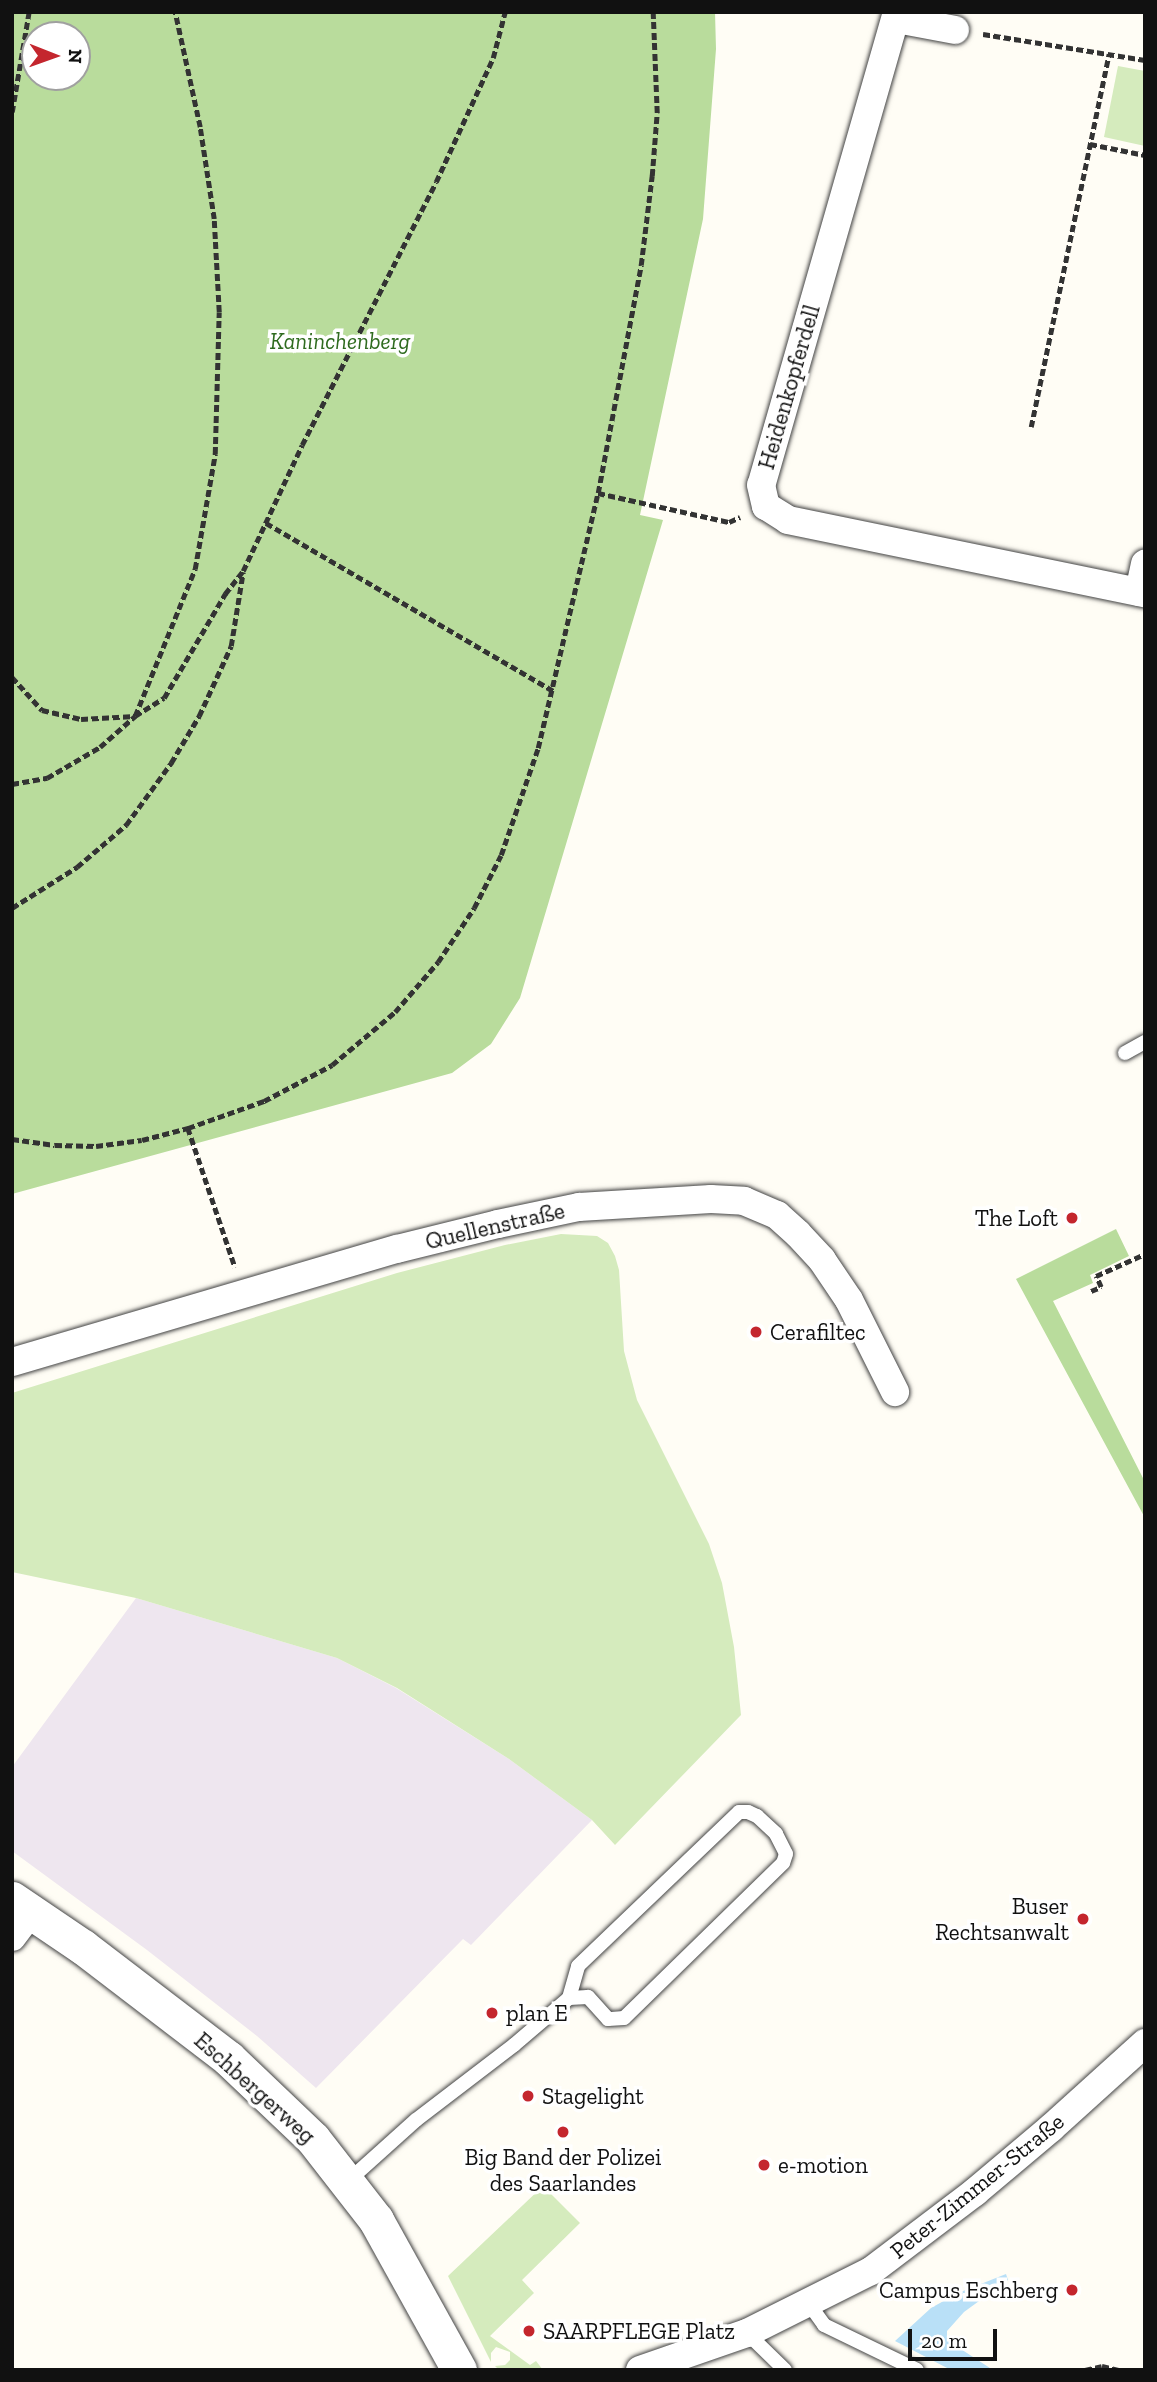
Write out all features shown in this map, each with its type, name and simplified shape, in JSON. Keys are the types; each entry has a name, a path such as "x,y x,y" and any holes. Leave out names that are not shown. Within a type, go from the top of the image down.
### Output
{"street":[{"name":"Heidenkopferdell","path":"766,506 761,485 897,16 956,30"},
{"path":"766,506 788,520 1142,593 1145,564"},
{"name":"Quellenstraße","path":"12,1362 397,1249 579,1207 666,1200 744,1201 777,1215 822,1260 849,1300 895,1392"},
{"name":"Eschbergerweg","path":"18,1916 83,1947 228,2058 313,2139 376,2220 459,2370"},
{"name":"Peter-Zimmer-Straße","path":"640,2370 747,2333 871,2271 933,2226 1051,2128 1145,2043"}],"lane":[{"path":"1125,1053 1145,1042"},
{"path":"348,2181 416,2120 514,2045 569,1998 578,1966 738,1812 757,1816 776,1834 786,1854 783,1863 624,2018 608,2019 588,1997 569,1998"},
{"path":"809,2304 824,2325 918,2370"},
{"path":"747,2333 785,2370"}],"path":[{"path":"12,112 29,12"},
{"path":"135,716 174,628 195,569 215,454 219,312 214,219 201,127 175,12"},
{"path":"12,784 47,778 100,747 135,716 164,698 225,594 243,571 365,318 436,182 493,58 505,12"},
{"path":"12,1139 55,1145 96,1146 142,1140 188,1128 264,1101 332,1065 394,1012 438,962 474,908 520,808 553,691 598,493 641,265 652,176 657,113 653,12"},
{"path":"956,30 1145,60"},
{"path":"1031,427 1110,54"},
{"path":"1090,144 1145,155"},
{"path":"598,493 729,522 766,506"},
{"path":"266,523 553,691"},
{"path":"12,908 77,867 126,825 171,763 199,716 231,646 243,571"},
{"path":"12,677 42,710 81,719 135,716"},
{"path":"188,1128 244,1294"},
{"path":"1091,1291 1101,1287 1096,1276 1145,1254"},
{"path":"1085,2370 1102,2367 1119,2370"}],"shaded area":[{"path":"136,1598 337,1658 396,1688 509,1759 592,1820 471,1945 463,1939 316,2088 257,2036 147,1950 12,1851 12,1767"}],"green space":[{"name":"Kaninchenberg","path":"12,12 715,12 716,49 703,219 640,515 663,520 520,998 491,1044 452,1073 12,1194"},
{"path":"1118,66 1145,71 1145,146 1104,137"},
{"path":"1116,1229 1129,1256 1090,1275 1093,1283 1053,1301 1145,1482 1145,1518 1016,1279"},
{"path":"561,1234 597,1236 608,1243 615,1256 619,1270 624,1351 637,1400 709,1544 722,1583 734,1647 741,1715 615,1845 592,1820 509,1759 397,1688 337,1658 136,1598 12,1572 12,1393 397,1273 505,1245"},
{"path":"543,2186 580,2223 522,2280 534,2293 490,2336 530,2365 536,2361 543,2370 499,2370 495,2366 505,2365 510,2360 510,2352 496,2347 491,2353 491,2362 448,2276"}],"water":[{"path":"1006,2274 1008,2280 964,2312 947,2331 947,2340 993,2370 951,2370 895,2341 931,2308 958,2293"}],"place":[{"name":"The Loft","path":"1072,1218"},
{"name":"Cerafiltec","path":"756,1332"},
{"name":"Buser Rechtsanwalt","path":"1083,1919"},
{"name":"plan E","path":"492,2013"},
{"name":"Stagelight","path":"528,2096"},
{"name":"Big Band der Polizei des Saarlandes","path":"563,2132"},
{"name":"e-motion","path":"764,2165"},
{"name":"Campus Eschberg","path":"1072,2290"},
{"name":"SAARPFLEGE Platz","path":"529,2331"}]}
